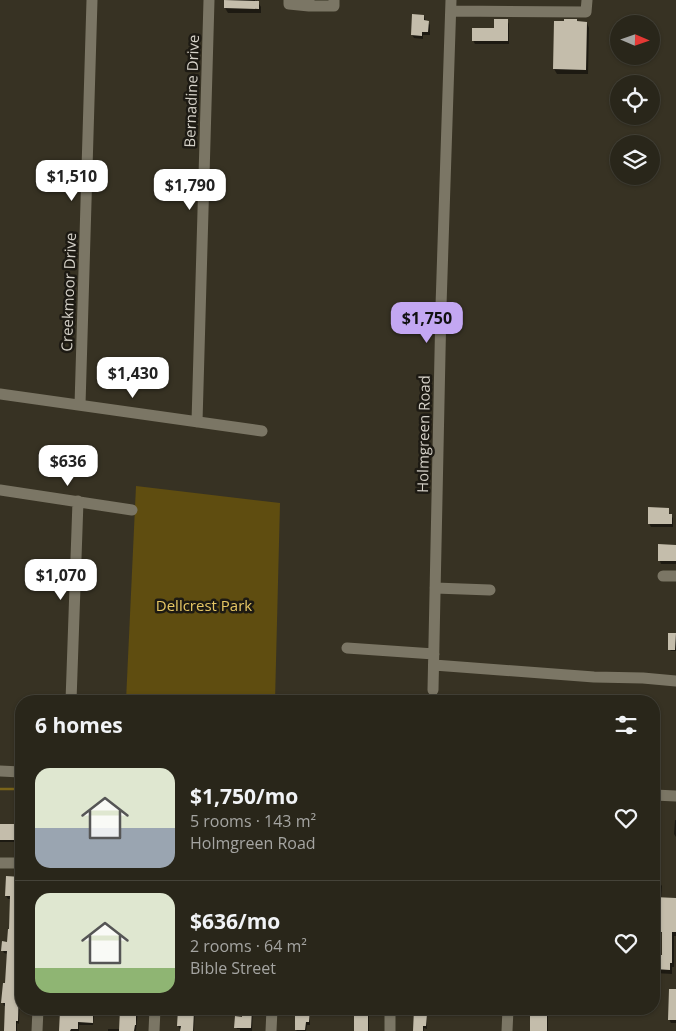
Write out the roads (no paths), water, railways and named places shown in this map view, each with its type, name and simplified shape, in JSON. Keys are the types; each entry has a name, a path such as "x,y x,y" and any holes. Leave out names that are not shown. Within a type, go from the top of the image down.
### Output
{"street":[{"name":"Creekmoor Drive","path":"80,405 92,0"},
{"name":"Bernadine Drive","path":"197,422 209,0"},
{"path":"289,0 289,4 309,3 334,6 334,0"},
{"path":"451,5 561,6 586,12 587,0"},
{"name":"Holmgreen Road","path":"433,690 441,306 451,5"},
{"path":"0,394 262,431"},
{"path":"0,490 132,510"},
{"path":"70,695 78,501"},
{"path":"663,576 676,576"},
{"path":"435,588 490,590"},
{"path":"347,648 562,675 676,680"},
{"path":"0,771 15,772"},
{"path":"660,795 676,796"},
{"path":"0,863 15,864"},
{"path":"37,1031 38,1015"},
{"path":"154,1031 155,1015"},
{"path":"271,1031 272,1015"},
{"path":"390,1015 390,1031"},
{"path":"506,1031 507,1015"}],"waterway":[{"path":"0,789 15,789"}],"park label":[{"name":"Dellcrest Park","path":"204,605"}]}
